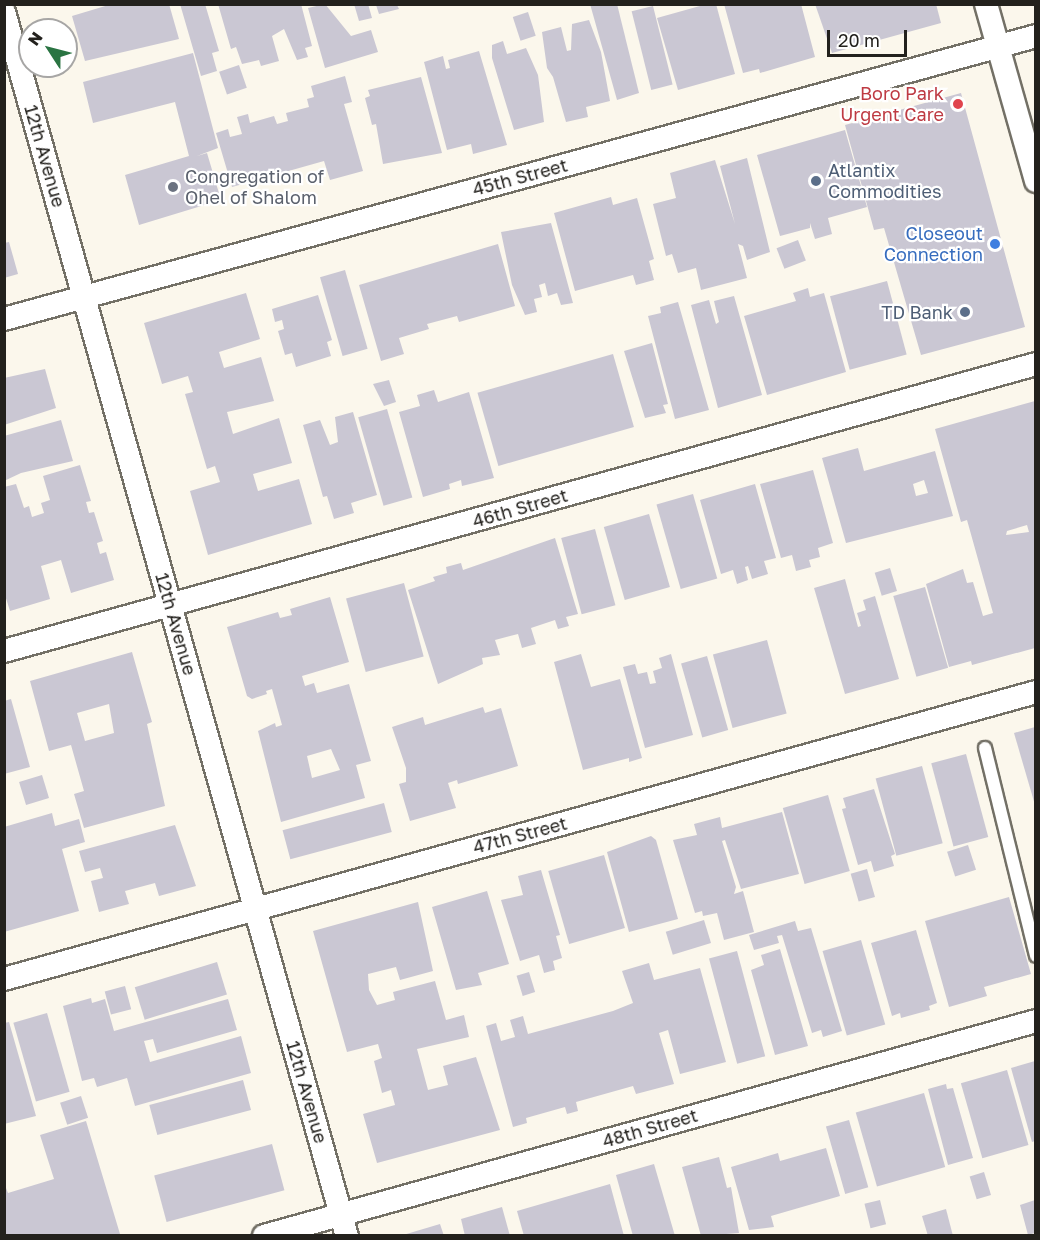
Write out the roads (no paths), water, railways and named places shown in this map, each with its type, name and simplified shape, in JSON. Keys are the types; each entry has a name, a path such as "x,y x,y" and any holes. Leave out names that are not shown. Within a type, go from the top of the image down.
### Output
{"street":[{"path":"986,4 1035,181"},
{"name":"12th Avenue","path":"4,12 344,1225"},
{"name":"45th Street","path":"4,319 1035,36"},
{"name":"46th Street","path":"4,651 1035,364"},
{"name":"47th Street","path":"4,979 1035,692"},
{"name":"48th Street","path":"264,1236 344,1225 1035,1021"}],"lane":[{"path":"985,748 1035,956"}],"place":[{"name":"Boro Park Urgent Care","path":"958,104"},
{"name":"Atlantix Commodities","path":"816,181"},
{"name":"Congregation of Ohel of Shalom","path":"173,187"},
{"name":"Closeout Connection","path":"995,244"},
{"name":"TD Bank","path":"965,312"}]}
